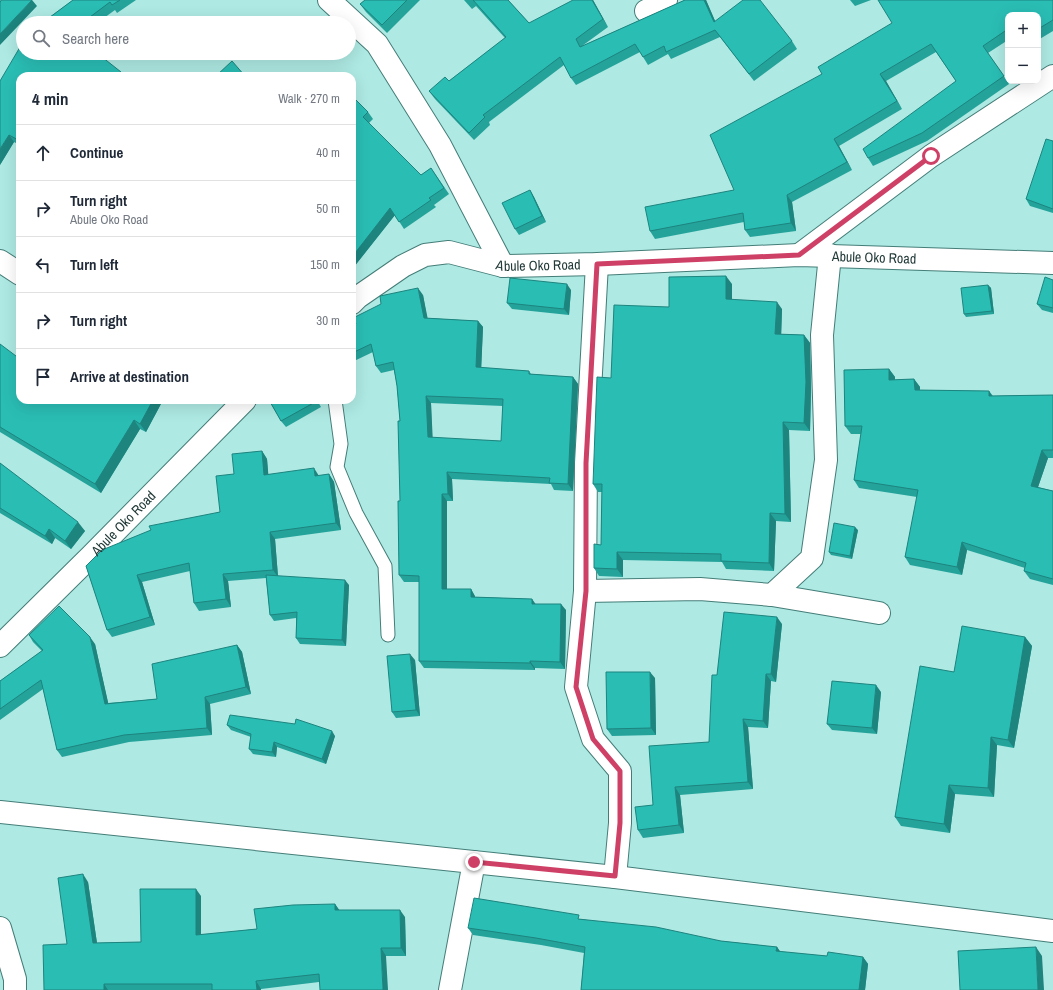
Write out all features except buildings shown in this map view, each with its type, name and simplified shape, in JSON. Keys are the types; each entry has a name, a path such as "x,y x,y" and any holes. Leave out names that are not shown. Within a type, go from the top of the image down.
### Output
{"street":[{"path":"329,0 346,16"},
{"path":"646,11 666,0"},
{"path":"356,25 377,44 440,145 503,266"},
{"path":"799,255 931,156 1053,76"},
{"name":"Abule Oko Road","path":"356,299 402,266 424,255 449,252 503,266 597,264 799,255 1053,263"},
{"path":"772,595 812,558 826,460 822,335 830,255"},
{"path":"0,261 16,271"},
{"path":"597,264 586,463 586,591 576,687 593,739 620,771 620,823 615,876"},
{"name":"Abule Oko Road","path":"0,646 241,404"},
{"path":"586,591 700,589 772,595 879,613"},
{"path":"0,812 615,876 1053,931"},
{"path":"450,990 474,862"},
{"path":"0,928 15,979 15,990"}],"lane":[{"path":"336,404 341,444 337,467 356,513 385,566 388,635"}],"route":[{"path":"474,862 615,876 620,823 620,771 593,739 576,687 586,591 586,463 597,264 799,255 931,156"}]}
